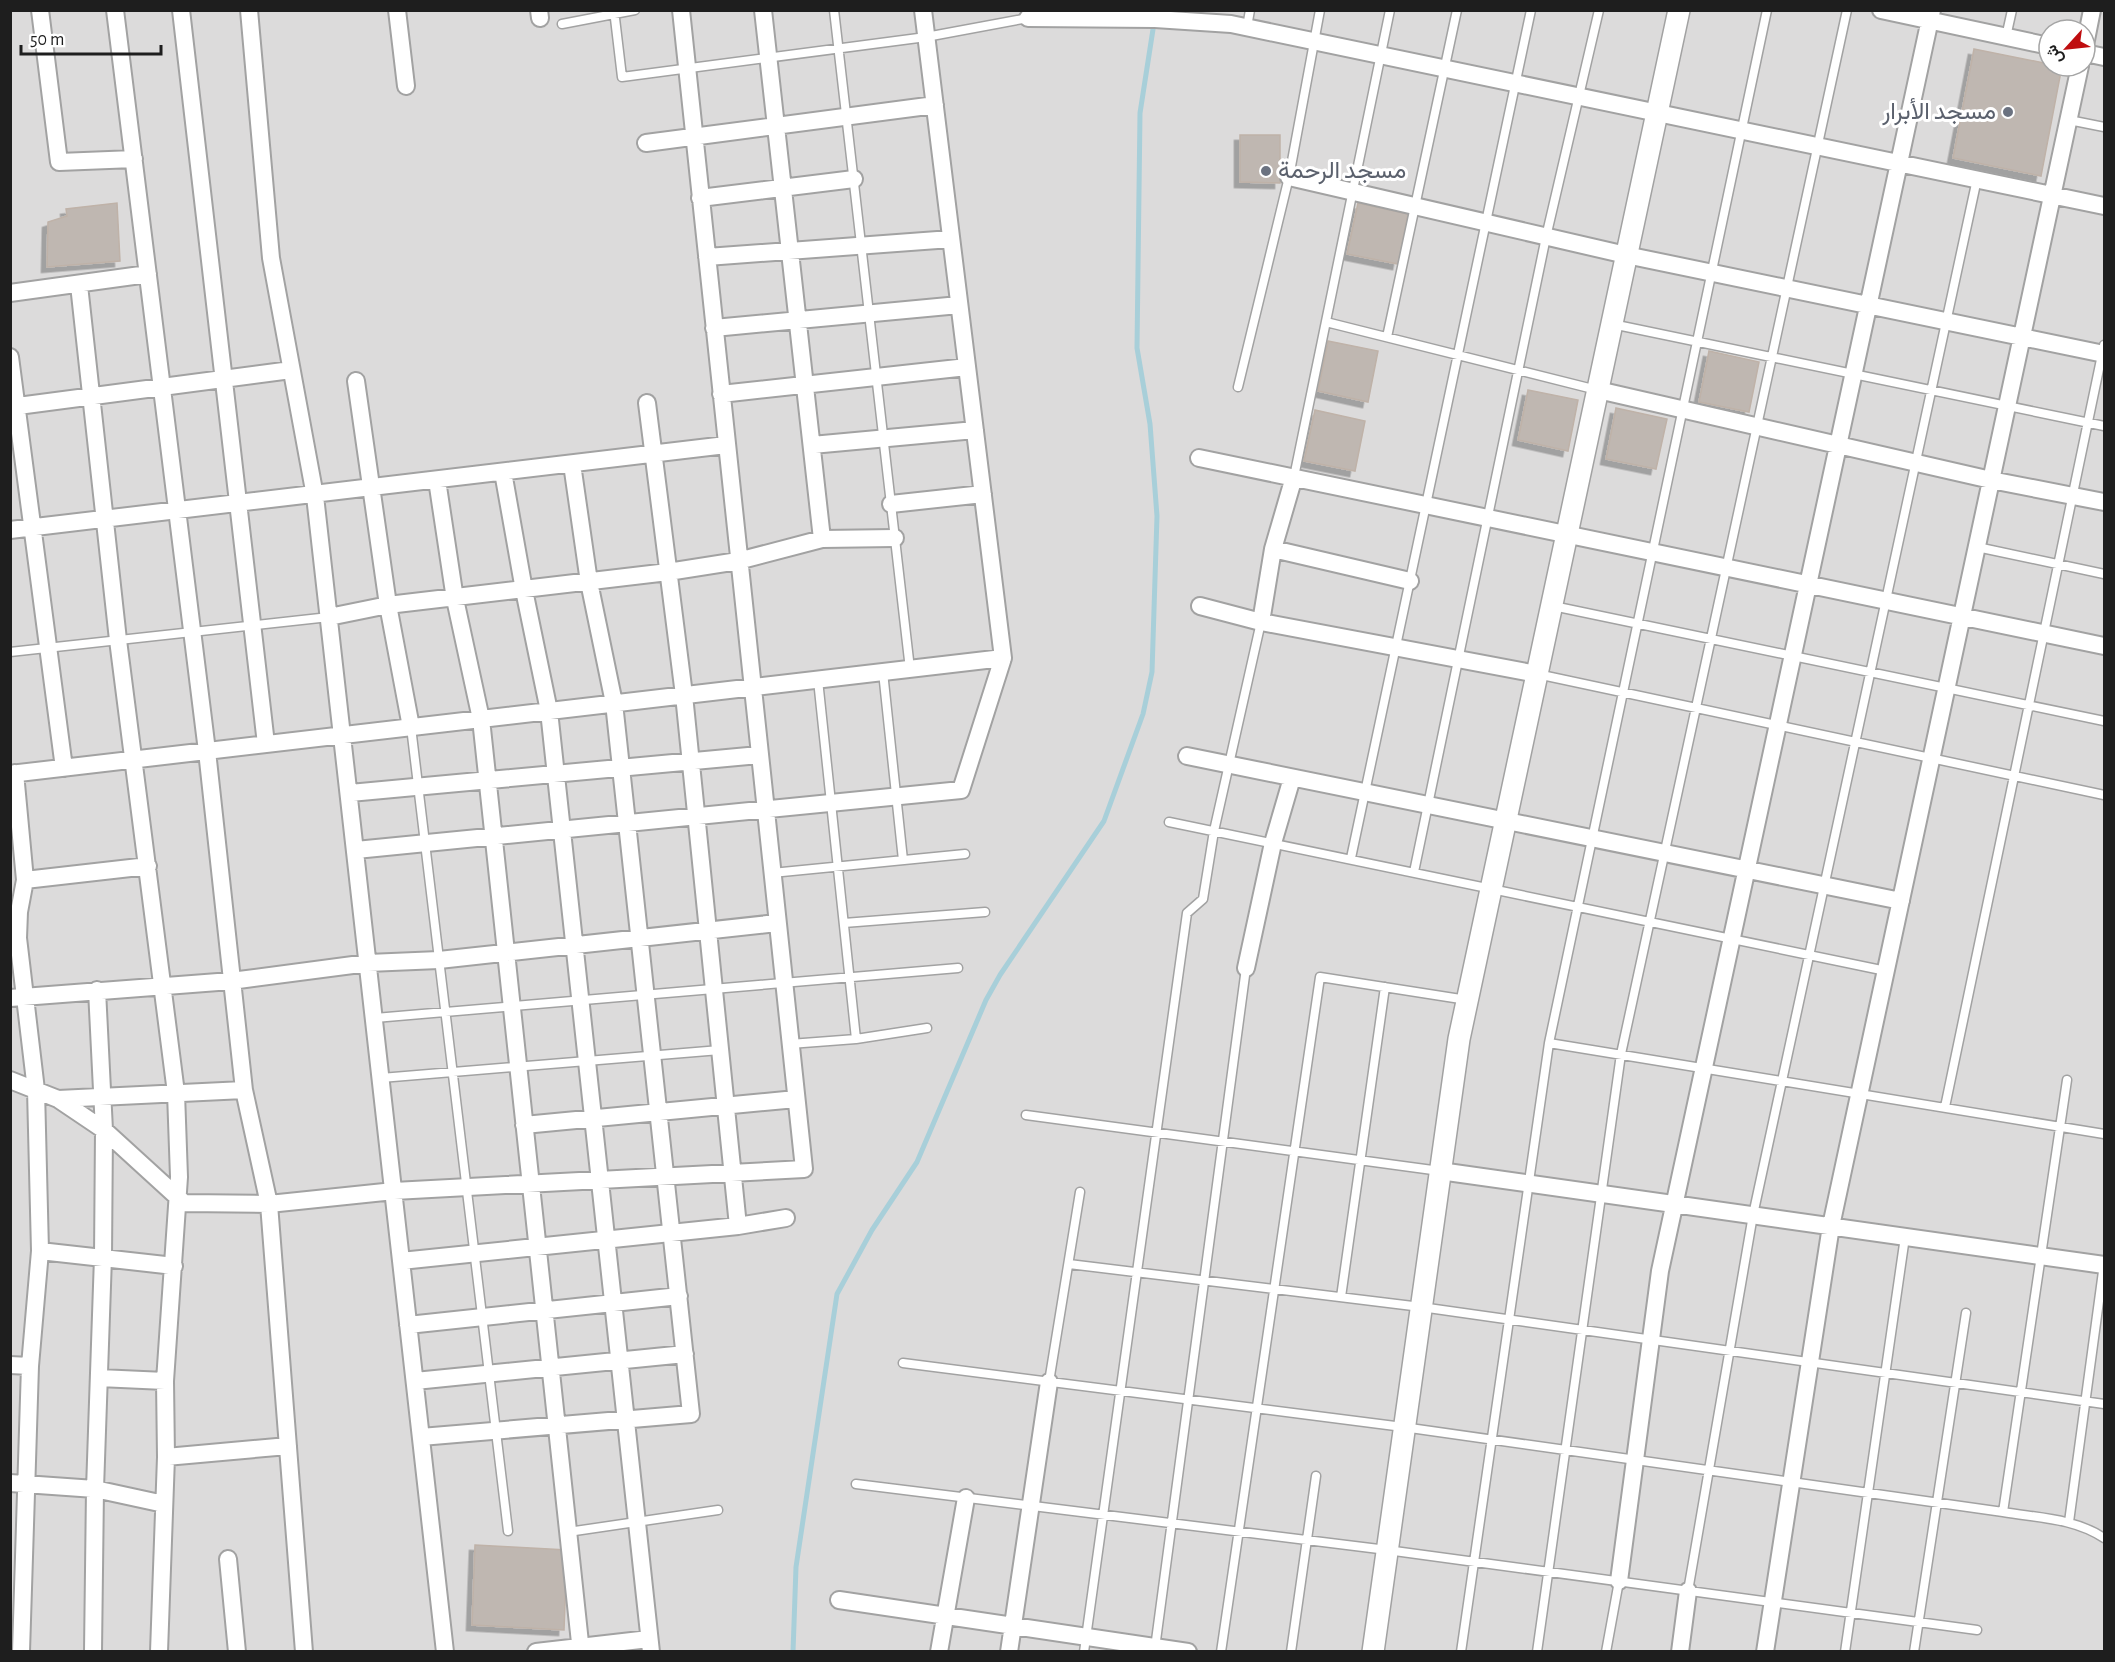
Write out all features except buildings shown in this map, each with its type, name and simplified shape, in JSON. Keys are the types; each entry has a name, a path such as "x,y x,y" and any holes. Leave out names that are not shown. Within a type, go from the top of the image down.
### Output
{"street":[{"path":"40,10 59,162 134,159"},
{"path":"115,10 207,751 244,1090 269,1204 304,1652"},
{"path":"181,10 266,744"},
{"path":"249,10 272,258 315,496 445,1652"},
{"path":"397,10 406,86"},
{"path":"10,1080 58,1099 104,1130 184,1203 269,1204 394,1191 804,1169 751,687 681,10"},
{"path":"763,10 822,539"},
{"path":"356,850 961,790 1003,658 923,10"},
{"path":"1373,1652 1459,1039 1679,10"},
{"path":"1881,10 1931,16 2037,43"},
{"path":"1027,14 1155,19 1249,19 1314,41 2104,206"},
{"path":"1619,1581 1660,1271 1677,1204 1931,16"},
{"path":"1766,1652 1831,1226 2078,78"},
{"path":"646,143 935,105"},
{"path":"1289,177 1626,255 2022,337 2104,351"},
{"path":"700,198 854,179"},
{"path":"707,257 951,239"},
{"path":"10,293 148,274"},
{"path":"79,285 118,640 176,1093 178,1198 165,1381 166,1456 159,1652"},
{"path":"714,327 959,305"},
{"path":"10,357 64,768"},
{"path":"721,394 967,367"},
{"path":"18,406 291,369"},
{"path":"356,381 374,488 388,605 411,727"},
{"path":"1598,390 1991,480 2104,502"},
{"path":"647,403 684,695 738,1226"},
{"path":"812,445 975,430"},
{"path":"10,530 315,496 726,445"},
{"path":"1199,458 2104,646"},
{"path":"421,1437 691,1414 614,704 589,582 572,464"},
{"path":"503,472 549,711 650,1645 536,1652"},
{"path":"1261,622 1273,549 1294,477"},
{"path":"437,480 455,598 481,719 581,1649"},
{"path":"891,504 983,494"},
{"path":"329,617 388,605 589,582 738,561 822,539 895,538"},
{"path":"1273,549 1410,581"},
{"path":"1200,606 1261,622 1537,674"},
{"path":"21,1652 16,1598 19,1484 40,1251 36,1090 18,997 19,912 25,880 13,774 1003,658"},
{"path":"350,793 759,755"},
{"path":"1187,756 1901,901"},
{"path":"1246,968 1273,843 1292,778"},
{"path":"25,880 148,866"},
{"path":"18,997 163,984 231,981 368,963 439,960 777,923"},
{"path":"93,1652 104,1130 100,1097 97,990"},
{"path":"58,1099 244,1090"},
{"path":"524,1125 796,1099"},
{"path":"1440,1171 2104,1264"},
{"path":"401,1261 738,1226 786,1218"},
{"path":"40,1251 174,1266"},
{"path":"408,1325 678,1296"},
{"path":"415,1381 685,1354"},
{"path":"10,1365 30,1366"},
{"path":"99,1378 165,1381"},
{"path":"1009,1652 1049,1382"},
{"path":"166,1456 288,1446"},
{"path":"19,1484 95,1489 164,1504"},
{"path":"939,1652 966,1498"},
{"path":"228,1559 237,1652"},
{"path":"1680,1652 1688,1591"},
{"path":"839,1600 1012,1626 1085,1644 1188,1652"}],"lane":[{"path":"562,24 615,12 635,10"},
{"path":"834,10 910,669"},
{"path":"1238,387 1289,177 1320,10"},
{"path":"1294,477 1390,10"},
{"path":"1387,337 1457,10"},
{"path":"1351,858 1531,10"},
{"path":"1414,872 1546,237 1599,10"},
{"path":"1461,1652 1549,1042 1767,10"},
{"path":"1537,1652 1621,1054 1847,10"},
{"path":"2006,37 2012,10"},
{"path":"615,12 622,77 926,38 1027,14"},
{"path":"2069,120 2104,127"},
{"path":"1688,1591 1753,1215 1977,179"},
{"path":"1326,322 1598,390"},
{"path":"1612,324 2104,426"},
{"path":"1945,1107 2104,351"},
{"path":"1977,547 2104,574"},
{"path":"1552,605 2104,721"},
{"path":"10,652 329,617"},
{"path":"1085,1644 1187,913 1203,899 1214,831 1261,622"},
{"path":"884,672 903,860"},
{"path":"1537,674 2104,795"},
{"path":"819,680 856,1039"},
{"path":"411,727 508,1531"},
{"path":"1169,822 1886,971"},
{"path":"771,873 965,854"},
{"path":"844,923 986,912"},
{"path":"375,1018 958,968"},
{"path":"1154,1649 1246,968"},
{"path":"1221,1652 1320,977 1467,1000"},
{"path":"1341,1298 1385,987"},
{"path":"790,1044 856,1039 927,1028"},
{"path":"1549,1042 2104,1134"},
{"path":"381,1078 720,1050"},
{"path":"2003,1512 2067,1080"},
{"path":"1026,1115 1440,1171"},
{"path":"1049,1382 1080,1192"},
{"path":"1845,1652 1905,1237"},
{"path":"1069,1264 1421,1307 2104,1404"},
{"path":"2069,1522 2104,1264"},
{"path":"1914,1652 1966,1313"},
{"path":"903,1363 1403,1427 2003,1512 2069,1522 2086,1527 2104,1538"},
{"path":"1291,1652 1316,1476"},
{"path":"856,1484 1387,1550 1977,1630"},
{"path":"568,1532 718,1510"},
{"path":"1606,1652 1619,1581"}],"shaded area":[{"path":"11,11 2104,11 2104,1651 11,1651"}],"waterway":[{"path":"793,1652 796,1567 837,1294 872,1230 917,1162 986,1000 1000,975 1104,821 1143,714 1152,672 1157,516 1150,424 1137,348 1140,113 1156,10"}],"place":[{"name":"مسجد الأبرار","path":"2008,112"},
{"name":"مسجد الرحمة","path":"1266,171"}]}
